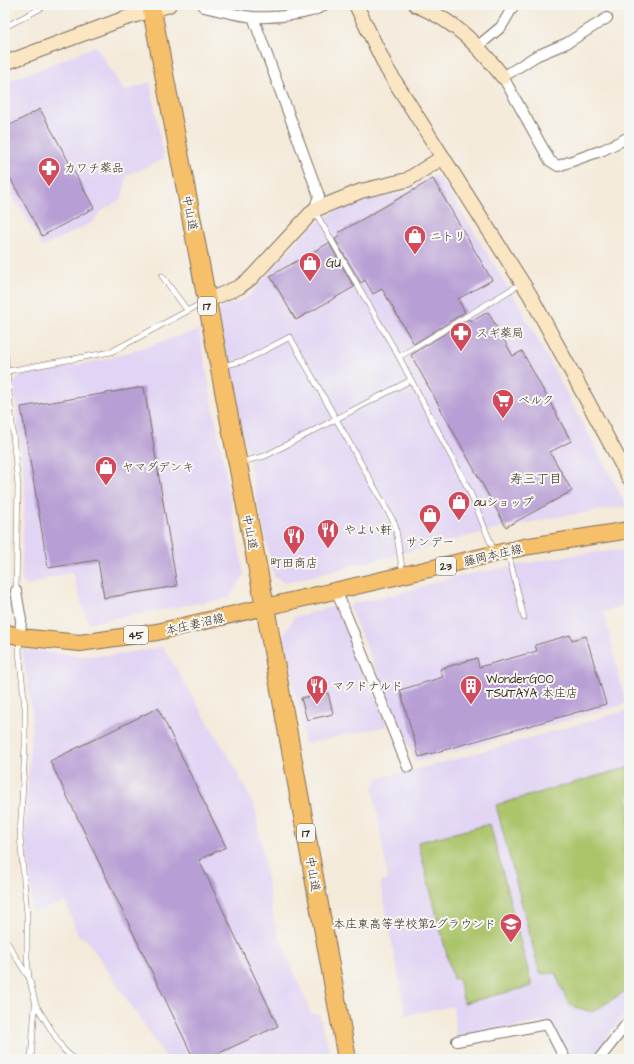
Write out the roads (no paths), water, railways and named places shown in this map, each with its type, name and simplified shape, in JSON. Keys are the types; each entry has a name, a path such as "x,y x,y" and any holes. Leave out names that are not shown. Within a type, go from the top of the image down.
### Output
{"highway":[{"name":"中山道","path":"151,8 265,607 347,1059"}],"main road":[{"name":"藤岡本庄線","path":"265,607 502,552 629,530"},
{"name":"本庄妻沼線","path":"13,635 80,643 157,632 265,607"}],"street":[{"path":"5,63 151,8 169,5"},
{"path":"204,7 253,17 315,10 324,5"},
{"path":"356,5 387,69 522,282 629,478"},
{"path":"416,5 433,12 452,23 478,46 503,77 550,160 558,166 603,150 629,137"},
{"path":"478,46 501,28 514,5"},
{"path":"253,17 318,196 314,210"},
{"path":"503,77 536,56 567,43 607,18"},
{"path":"206,301 239,287 251,278 314,210 361,191 407,180 443,157"},
{"path":"336,590 408,766"},
{"path":"13,635 21,620 16,591"},
{"path":"599,1059 629,1021"},
{"path":"457,1041 547,1024 565,1059"}],"lane":[{"path":"5,27 47,5"},
{"path":"314,210 399,357 502,552 524,618"},
{"path":"162,276 187,310"},
{"path":"399,357 522,282"},
{"path":"8,371 111,352 206,301"},
{"path":"219,367 246,360 290,337 395,524 403,575"},
{"path":"5,352 18,486 16,591"},
{"path":"237,463 265,456 337,420 411,380"},
{"path":"13,635 19,651 24,708 25,747 20,836 27,914 26,958 36,1005 63,1049 74,1059"},
{"path":"5,939 29,977"},
{"path":"31,1059 36,1005"}],"place":[{"name":"カワチ薬品","path":"49,188"},
{"name":"ニトリ","path":"415,256"},
{"name":"GU","path":"310,282"},
{"name":"スギ薬局","path":"461,352"},
{"name":"ベルク","path":"503,420"},
{"name":"ヤマダデンキ","path":"106,486"},
{"name":"auショップ","path":"459,522"},
{"name":"サンデー","path":"430,534"},
{"name":"やよい軒","path":"328,550"},
{"name":"町田商店","path":"294,556"},
{"name":"マクドナルド","path":"317,706"},
{"name":"WonderGOO TSUTAYA 本庄店","path":"471,706"},
{"name":"本庄東高等学校第2グラウンド","path":"511,944"}],"district":[{"name":"寿三丁目","path":"536,478"}]}
